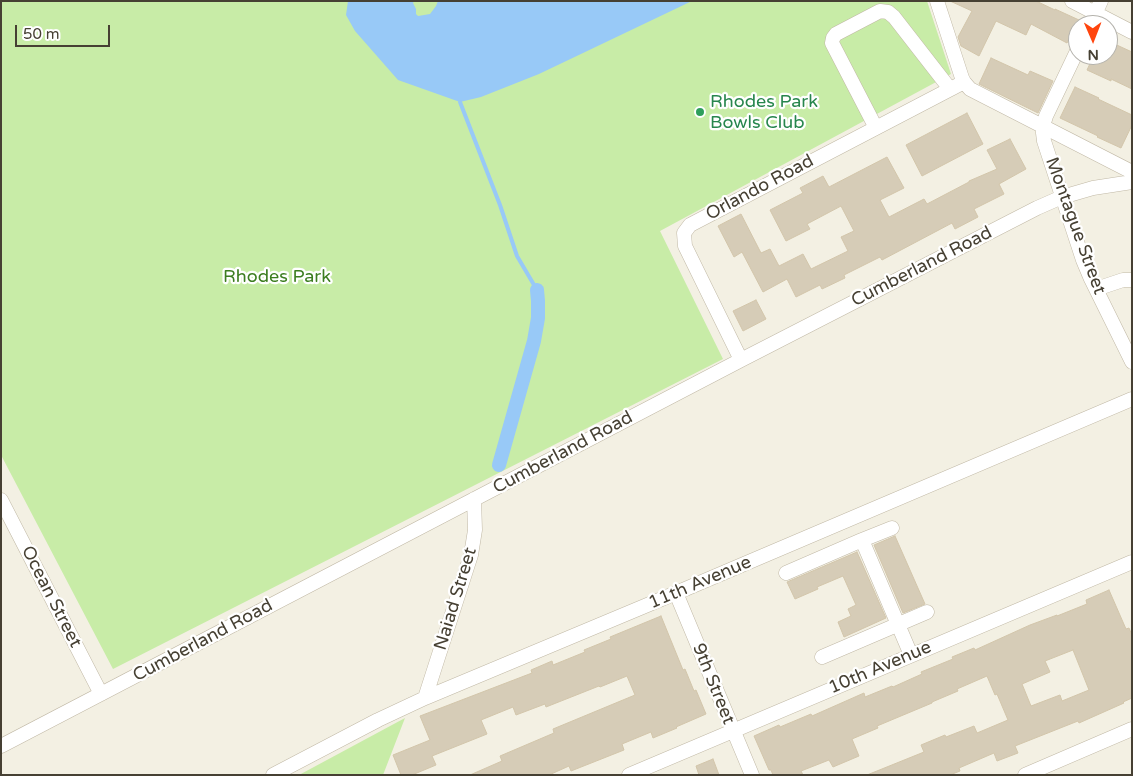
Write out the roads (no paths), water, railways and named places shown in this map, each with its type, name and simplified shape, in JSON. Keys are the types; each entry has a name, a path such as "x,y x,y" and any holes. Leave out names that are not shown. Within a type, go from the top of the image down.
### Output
{"street":[{"path":"937,1 964,82"},
{"path":"1072,1 1132,32"},
{"path":"876,128 832,43 836,34 880,11 888,12 894,17 950,89"},
{"path":"1043,126 1070,65"},
{"name":"Orlando Road","path":"742,360 685,246 684,234 690,225 964,82"},
{"name":"Montague Street","path":"964,82 970,89 1132,172"},
{"name":"Montague Street","path":"1043,126 1044,141 1060,185 1062,197 1083,260 1132,362"},
{"name":"Cumberland Road","path":"1,746 1028,212 1062,197 1093,188 1132,182"},
{"path":"1096,289 1123,280 1132,280"},
{"name":"11th Avenue","path":"273,775 378,720 425,698 1132,399"},
{"name":"Ocean Street","path":"1,500 101,694"},
{"name":"Naiad Street","path":"425,698 471,555 475,530 474,500"},
{"path":"786,573 892,528"},
{"path":"862,540 911,655"},
{"name":"10th Avenue","path":"629,775 1132,562"},
{"name":"9th Street","path":"676,593 752,775"},
{"path":"822,657 927,612"},
{"path":"1025,775 1132,729"}],"water":[{"path":"348,1 414,1 418,16 430,14 438,1 692,1 539,74 481,97 460,102 398,80 355,31 346,15"}],"waterway":[{"path":"460,102 500,205 517,256 537,290"},
{"path":"499,465 534,341 538,318 537,290"}],"place":[{"name":"Rhodes Park Bowls Club","path":"700,112"}],"park label":[{"name":"Rhodes Park","path":"277,277"}]}
